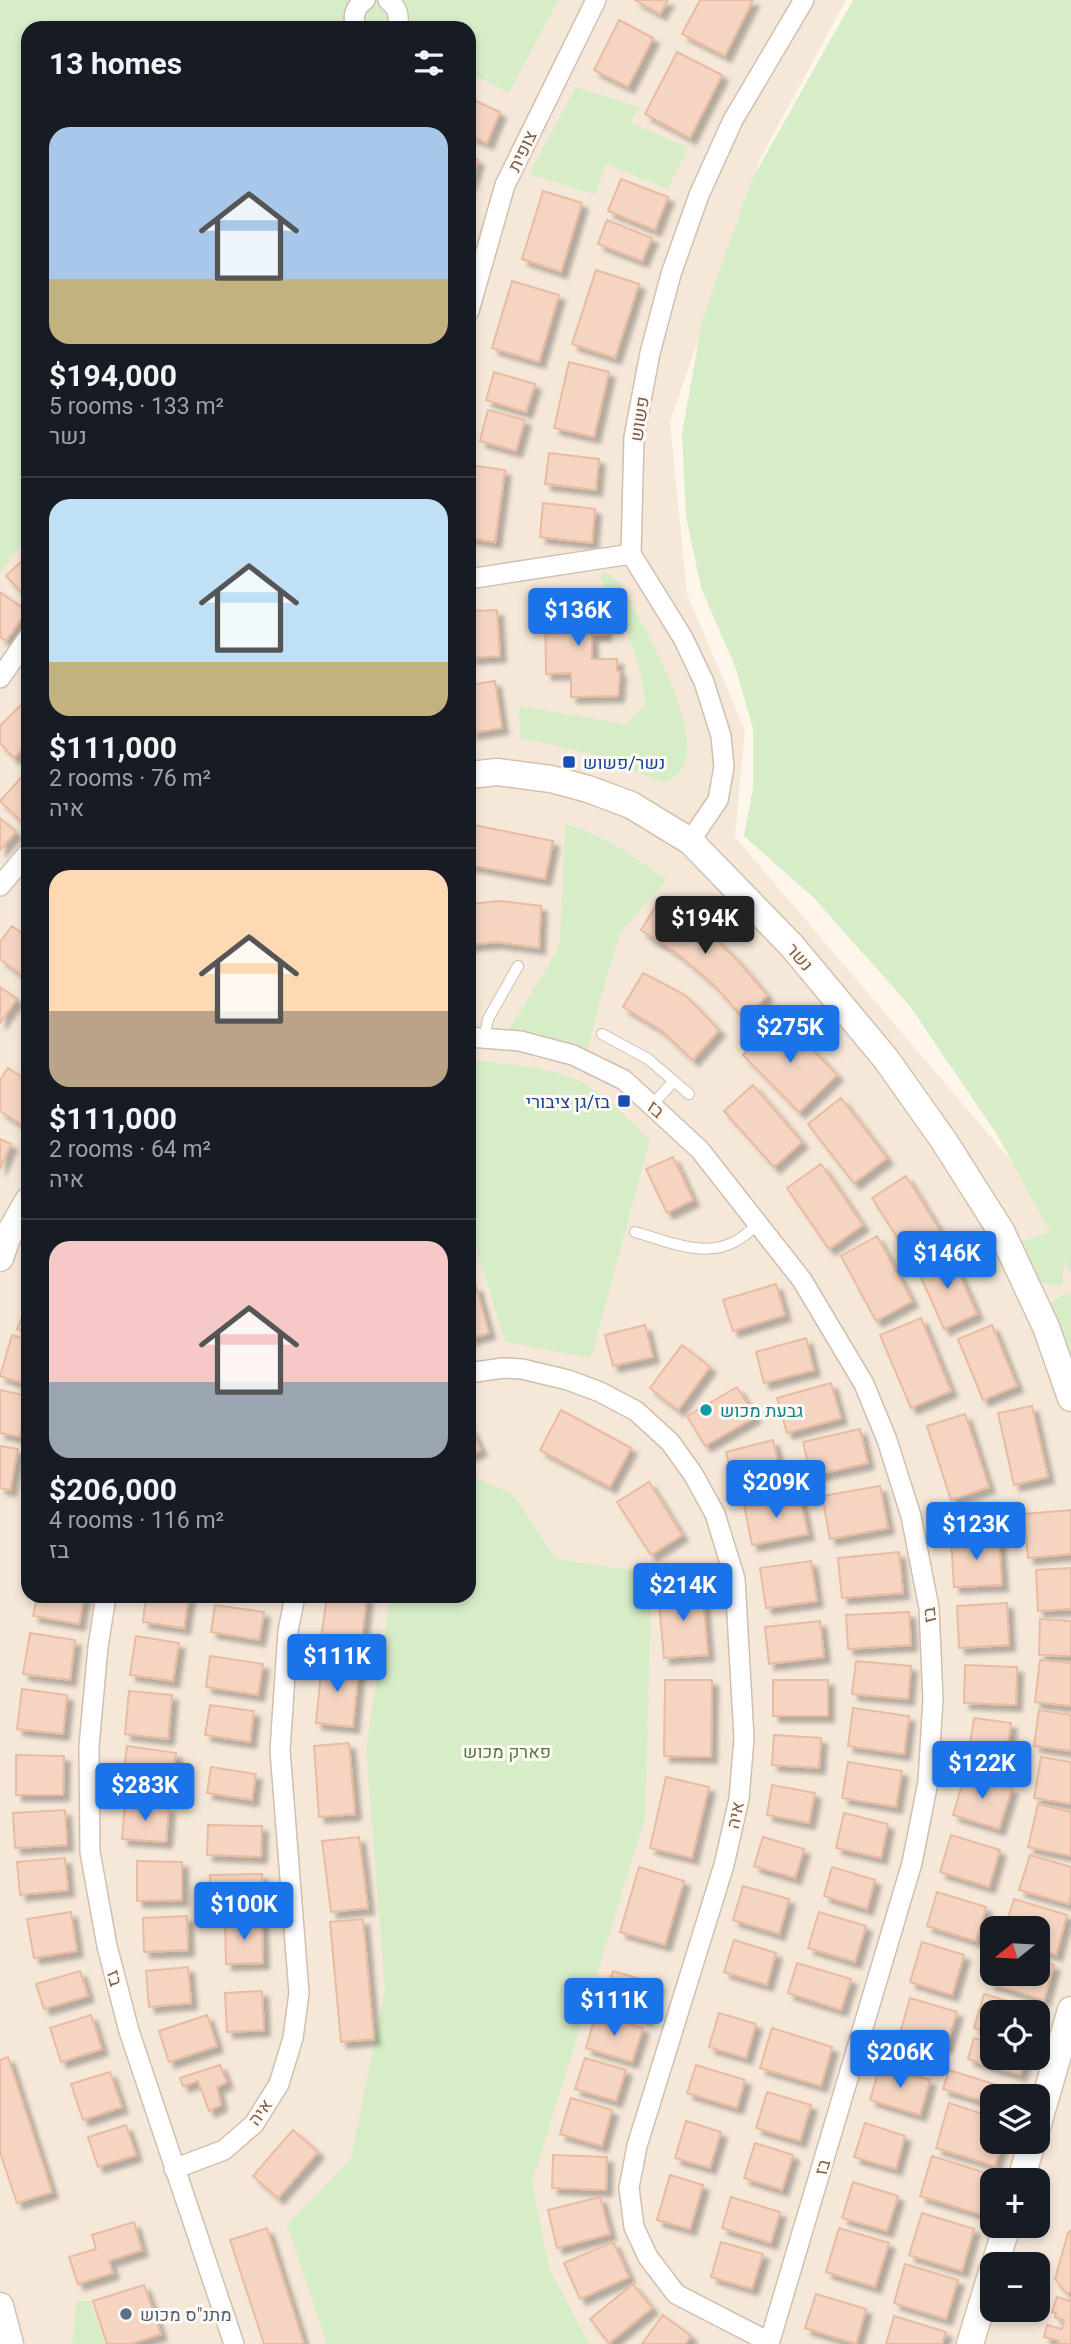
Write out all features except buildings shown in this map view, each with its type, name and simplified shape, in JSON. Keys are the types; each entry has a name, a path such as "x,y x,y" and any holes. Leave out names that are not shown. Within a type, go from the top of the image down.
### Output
{"street":[{"path":"356,21 359,5 365,0"},
{"path":"388,0 398,15 398,21"},
{"name":"צופית","path":"476,286 505,185 596,0"},
{"name":"פשוש","path":"631,554 634,437 650,353 671,275 699,195 733,120 804,0"},
{"path":"476,578 631,554 683,638 704,682 721,736 724,766 718,800 690,841"},
{"path":"0,678 21,648"},
{"name":"נשר","path":"476,774 497,772 551,779 631,805 690,841 792,946 886,1059 944,1141 1001,1231 1046,1327 1071,1398"},
{"path":"0,886 21,861"},
{"name":"בז","path":"477,1038 520,1041 573,1055 624,1080 700,1150 802,1280 864,1384 887,1440 911,1516 929,1608 933,1699 928,1782 912,1863 769,2343"},
{"path":"0,1258 7,1238 21,1213"},
{"name":"איה","path":"476,1372 503,1368 522,1369 568,1380 600,1392 636,1411 670,1442 693,1474 715,1514 735,1579 744,1738 739,1799 724,1866 637,2146 629,2188 634,2227 649,2257 676,2294 769,2343"},
{"name":"בז","path":"105,1603 89,1746 90,1852 107,1946 129,2031 234,2344"},
{"name":"איה","path":"174,2169 224,2150 254,2124 279,2084 293,2038 299,1993 280,1750 288,1631 294,1603"},
{"path":"1050,2084 1071,2010"},
{"path":"0,2306 10,2344"},
{"path":"970,2344 980,2311"}],"lane":[{"path":"477,1038 518,967"},
{"path":"602,1034 648,1059 689,1094"},
{"path":"652,1105 674,1082"},
{"path":"635,1233 698,1249 716,1248 736,1241 758,1224"}],"shaded area":[{"path":"328,0 846,0 760,159 670,422 687,594 745,730 735,837 1048,1204 1071,1245 1071,2344 0,2344 0,536 21,520 21,1603 476,1603 476,21 434,21"}],"green space":[{"path":"0,0 558,0 509,93 476,76 476,21 21,21 21,545 0,574"},
{"path":"853,0 1071,0 1071,1273 1064,1260 1062,1285 1029,1282 1017,1243 1050,1232 998,1136 909,1005 813,897 744,836 753,788 753,729 736,669 701,588 686,516 682,434 702,321 752,179"},
{"path":"576,87 639,107 630,123 688,147 668,189 606,164 596,195 529,174"},
{"path":"608,573 621,585 643,625 681,710 687,737 686,760 676,776 665,781 661,782 600,756 521,738 519,706 626,724 645,704 629,636 598,574"},
{"path":"565,824 606,840 667,880 620,933 585,1060 509,1029 556,953 560,941"},
{"path":"476,1061 538,1069 586,1084 650,1140 591,1358 505,1342 476,1248"},
{"path":"1068,1292 1071,1297 1071,1388 1045,1306"},
{"name":"פארק מכוש","path":"476,1478 513,1494 555,1559 652,1573 645,1819 532,2182 549,2268 589,2344 327,2344 287,2225 351,2158 385,1990 366,1749 389,1603 476,1603"},
{"path":"77,2301 91,2301 104,2344 72,2344"}],"place":[{"name":"נשר/פשוש","path":"569,762"},
{"name":"בז/גן ציבורי","path":"624,1101"},
{"name":"גבעת מכוש","path":"706,1410"},
{"name":"מתנ\"ס מכוש","path":"126,2314"}]}
